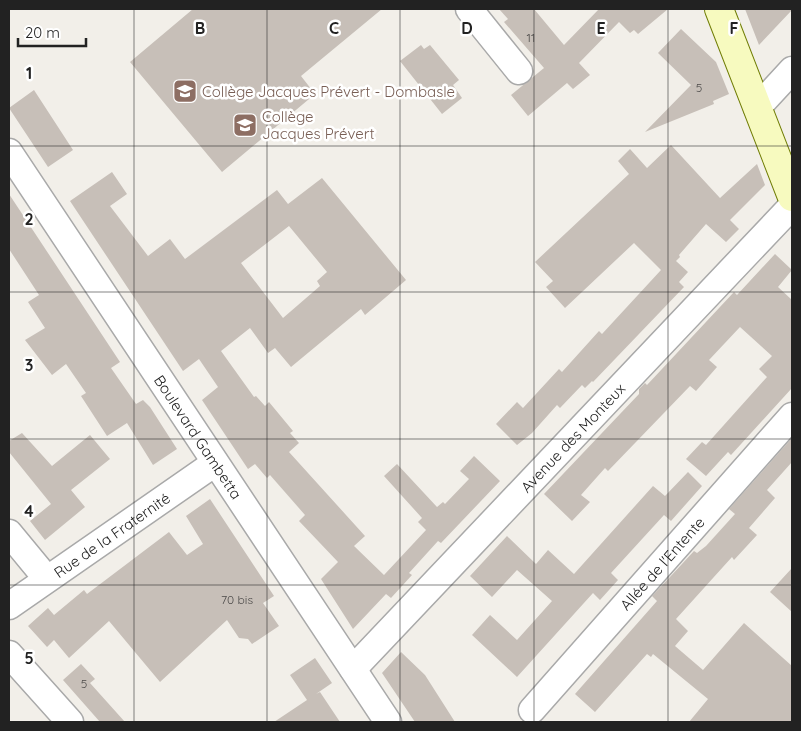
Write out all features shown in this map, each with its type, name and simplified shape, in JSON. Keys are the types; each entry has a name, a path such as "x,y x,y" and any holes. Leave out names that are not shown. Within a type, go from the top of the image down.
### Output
{"street":[{"path":"470,9 519,71"},
{"path":"719,9 792,197"},
{"path":"757,108 792,70"},
{"name":"Boulevard Gambetta","path":"9,152 388,722"},
{"name":"Avenue des Monteux","path":"353,668 792,206"},
{"name":"Allée de l'Entente","path":"532,710 792,416"},
{"name":"Rue de la Fraternité","path":"9,606 215,463"},
{"path":"9,533 47,579"},
{"path":"9,654 70,722"}],"building":[{"path":"193,9 382,9 301,76 315,94 222,172 130,62"},
{"path":"499,9 534,9 564,45 599,9 668,9 638,34 634,30 630,33 619,22 579,63 590,75 573,89 567,83 528,116 511,95 544,68 504,22 508,19"},
{"path":"745,9 792,9 792,10 759,45"},
{"path":"681,29 716,62 729,94 713,101 714,104 645,132 691,85 658,53"},
{"path":"421,45 424,49 430,45 459,80 453,85 462,98 442,114 400,61"},
{"path":"34,90 73,150 48,167 9,108"},
{"path":"671,145 720,198 757,164 765,185 730,220 739,229 726,242 706,224 676,261 688,272 679,282 684,287 593,382 585,388 582,385 560,408 557,405 532,433 517,445 496,424 517,402 523,408 559,369 562,372 599,331 602,334 661,270 634,243 565,308 546,287 553,281 535,262 629,174 618,161 630,149 647,168"},
{"path":"112,172 127,194 110,206 148,256 170,239 185,259 277,190 288,204 322,178 406,280 365,315 361,309 291,367 275,348 268,353 250,328 221,351 254,397 256,396 265,406 269,402 293,431 290,433 299,443 289,452 365,536 354,546 384,575 426,530 418,522 422,518 384,476 397,464 437,507 443,502 445,504 469,479 460,471 474,456 500,481 441,543 438,541 409,573 412,575 391,598 386,594 353,629 321,579 338,562 299,521 305,515 270,475 267,478 255,464 248,469 202,400 218,387 199,359 183,371 70,201","holes":["289,226 327,272 317,281 320,286 283,318 241,263"]},
{"path":"9,194 120,362 111,368 136,404 143,400 150,407 177,449 153,465 127,423 107,436 81,396 86,393 66,364 52,375 25,340 45,328 28,302 39,295 9,249"},
{"path":"775,254 792,270 778,287 792,300 792,388 731,455 728,452 706,476 686,459 702,442 706,445 767,377 759,369 772,356 740,327 709,360 717,367 696,391 690,386 608,471 605,468 581,495 590,502 572,521 544,494 639,394 639,389 645,383 647,385 734,292 737,295"},
{"path":"22,433 52,466 90,435 110,459 71,490 85,507 45,540 30,521 51,504 9,452 9,441"},
{"path":"792,438 792,462 767,490 775,498 749,528 757,535 734,560 732,557 676,619 688,631 675,646 703,670 744,623 792,666 792,722 689,722 708,699 653,654 651,657 647,654 595,712 575,694 657,601 652,596 694,551 697,553 706,546 735,514 729,509"},
{"path":"688,472 702,486 671,521 664,515 611,573 618,580 600,600 593,593 517,677 472,635 490,615 517,640 552,601 517,570 492,597 470,576 507,536 536,564 548,550 574,574 653,486 665,496"},
{"path":"210,499 274,596 263,603 279,626 252,644 248,639 239,638 227,620 160,682 109,621 69,658 54,640 47,647 28,626 48,608 54,615 84,590 87,594 169,532 187,555 203,544 186,516"},
{"path":"792,568 792,612 770,592"},
{"path":"401,652 425,675 455,722 415,722 382,673"},
{"path":"315,658 332,683 316,694 320,692 340,722 274,722 307,700 290,675"},
{"path":"81,664 95,679 90,683 125,722 100,722 63,680"}],"place":[{"name":"Collège Jacques Prévert - Dombasle","path":"185,91"},
{"name":"Collège Jacques Prévert","path":"245,125"}]}
